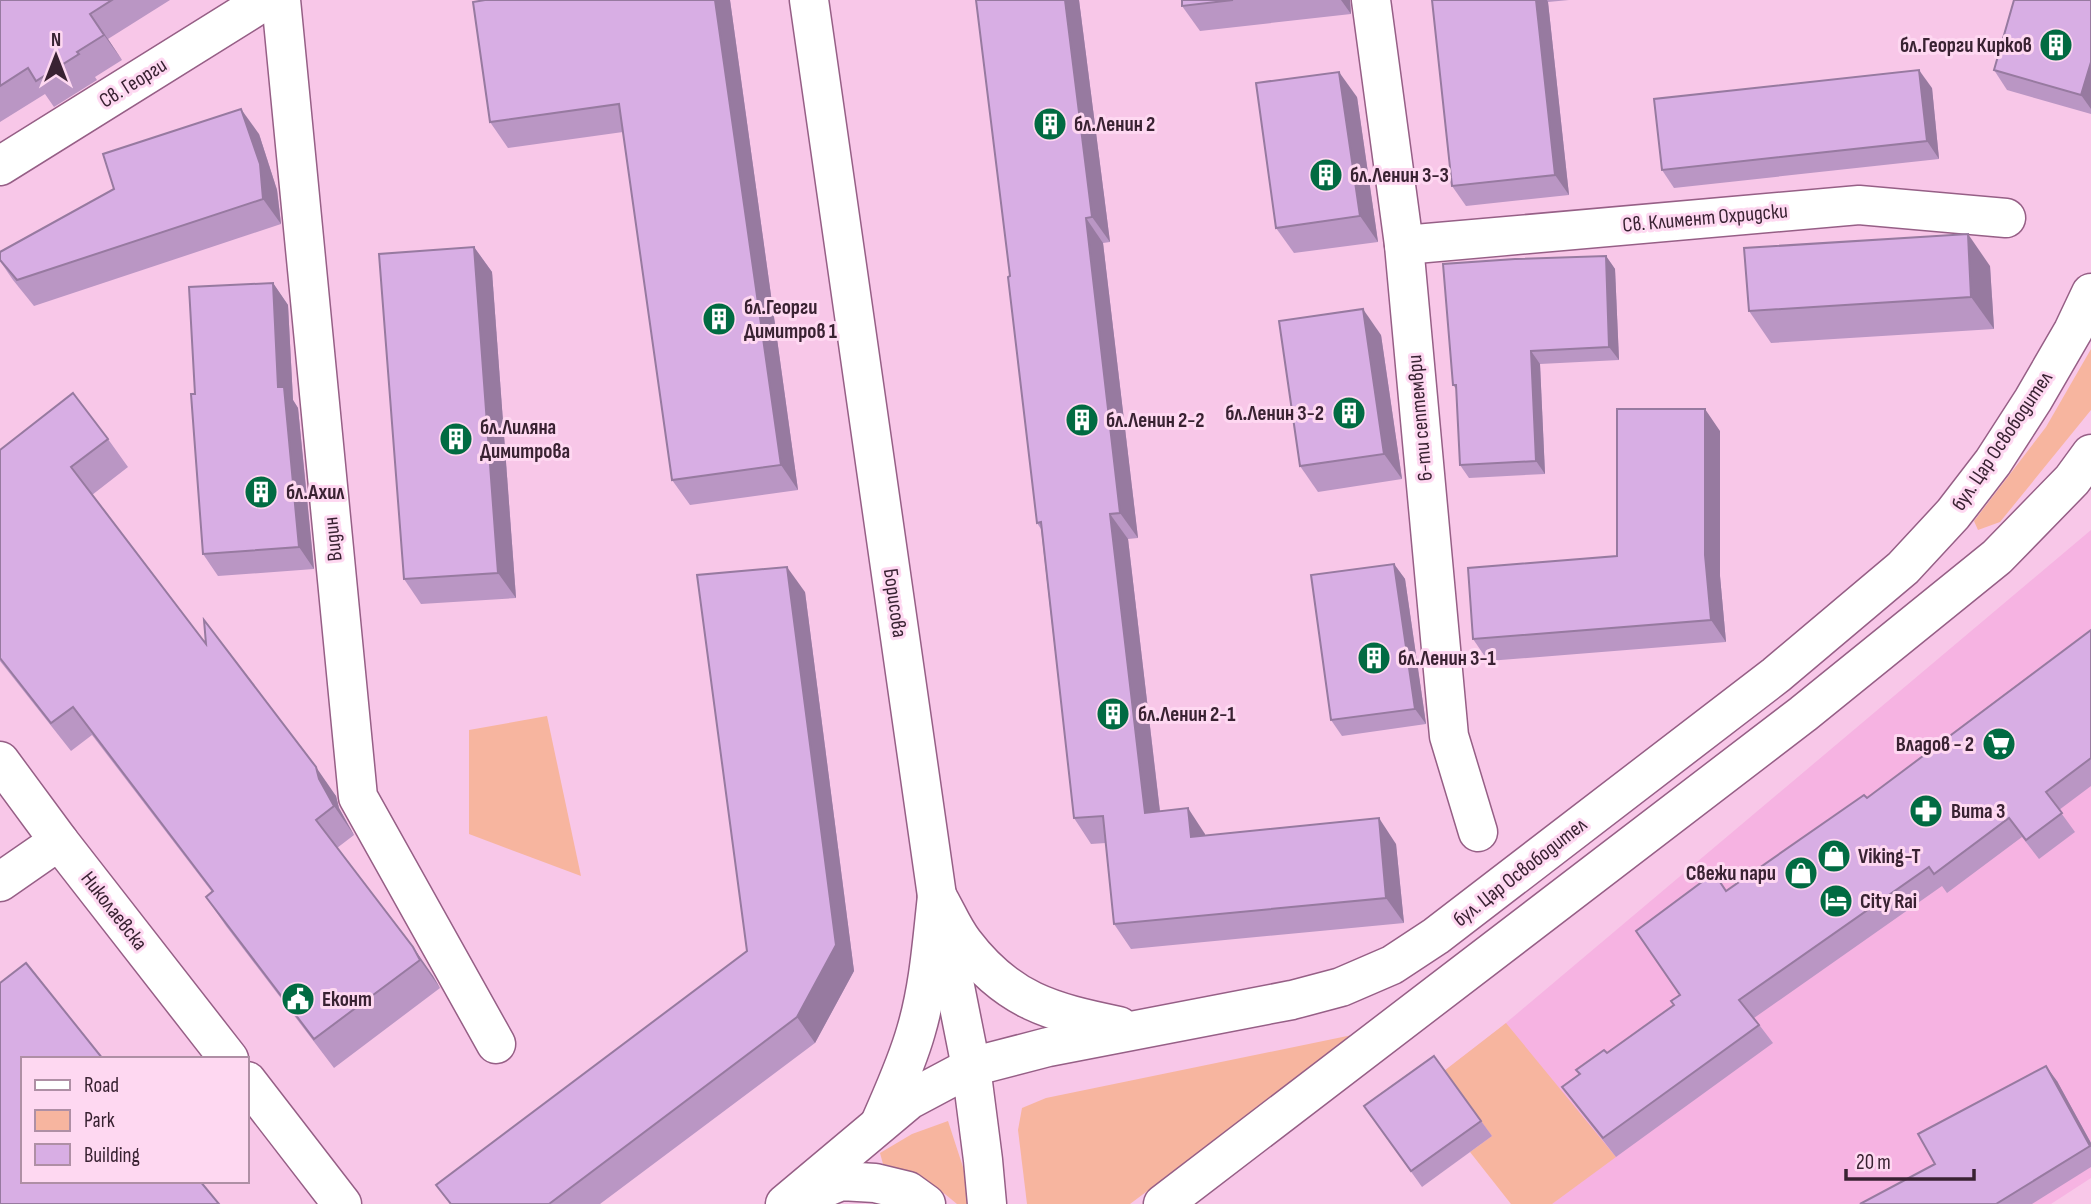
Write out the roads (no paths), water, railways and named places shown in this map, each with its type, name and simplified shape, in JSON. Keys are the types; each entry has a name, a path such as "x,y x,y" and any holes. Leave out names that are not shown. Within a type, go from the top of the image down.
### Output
{"main road":[{"name":"Св. Георги","path":"0,166 266,0"},
{"name":"Видин","path":"281,0 358,797 496,1044"},
{"name":"Борисова","path":"809,0 937,896 971,1067 984,1160 987,1204"},
{"name":"6-ти септември","path":"1371,0 1404,245 1449,736 1479,832"},
{"name":"Св. Климент Охридски","path":"1404,245 1859,205 2006,218"},
{"name":"бул. Цар Освободител","path":"786,1204 909,1100 971,1067 1048,1047 1293,1000 1341,987 1392,965 1436,936 1765,684 1903,568 1953,514 1993,462 2034,400 2091,293"},
{"path":"1163,1204 1803,714 1997,556 2072,480 2091,454"},
{"name":"Николаевска","path":"0,761 227,1057"},
{"path":"0,882 59,841"},
{"path":"937,896 963,942 993,976 1028,1001 1068,1016 1138,1029"},
{"path":"879,1124 917,1030 929,971 937,896"},
{"path":"248,1082 342,1204"},
{"path":"786,1204 841,1181 875,1183 897,1188 908,1191 926,1204"}],"place":[{"name":"бл.Георги Кирков","path":"2056,45"},
{"name":"бл.Ленин 2","path":"1050,124"},
{"name":"бл.Ленин 3-3","path":"1326,175"},
{"name":"бл.Георги Димитров 1","path":"719,319"},
{"name":"бл.Ленин 3-2","path":"1349,413"},
{"name":"бл.Ленин 2-2","path":"1082,420"},
{"name":"бл.Лиляна Димитрова","path":"456,439"},
{"name":"бл.Ахил","path":"261,492"},
{"name":"бл.Ленин 3-1","path":"1374,658"},
{"name":"бл.Ленин 2-1","path":"1113,714"},
{"name":"Владов - 2","path":"1999,744"},
{"name":"Вита 3","path":"1926,811"},
{"name":"Viking-T","path":"1834,856"},
{"name":"Свежи пари","path":"1801,873"},
{"name":"City Rai","path":"1836,901"},
{"name":"Еконт","path":"298,999"}]}
